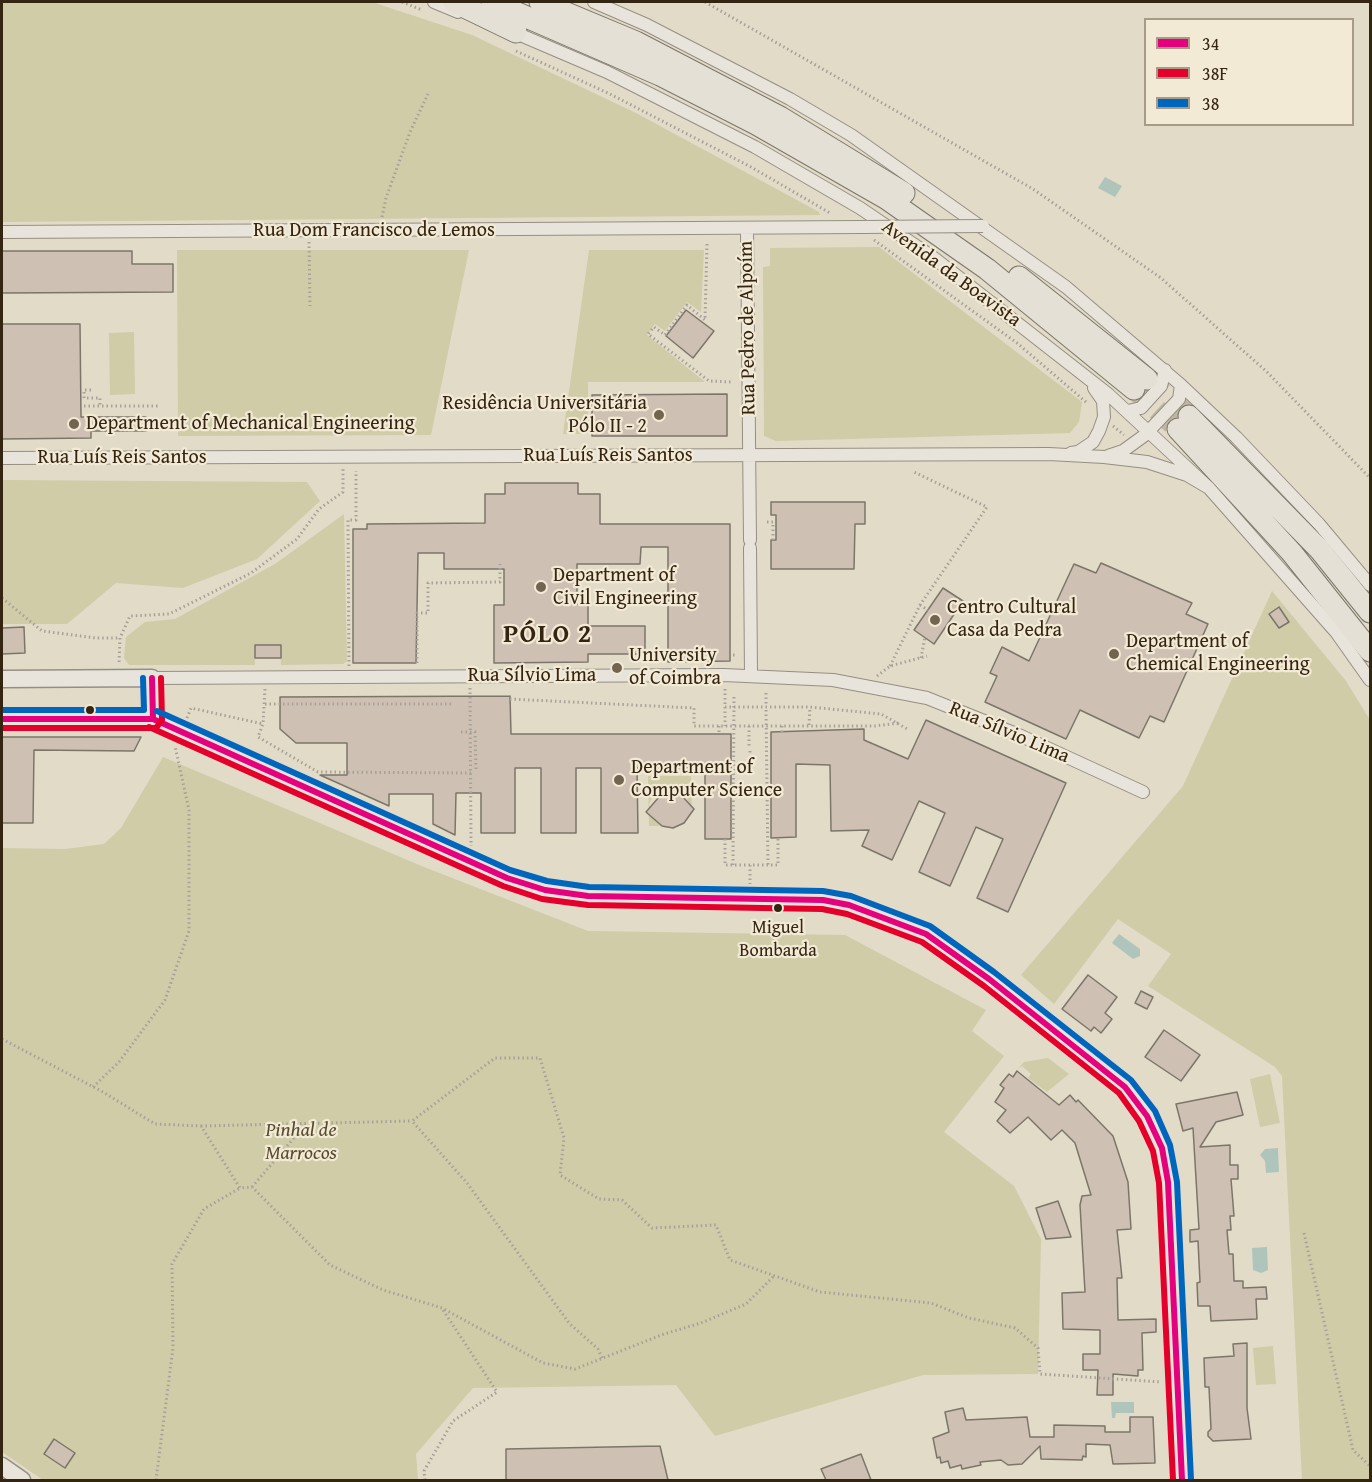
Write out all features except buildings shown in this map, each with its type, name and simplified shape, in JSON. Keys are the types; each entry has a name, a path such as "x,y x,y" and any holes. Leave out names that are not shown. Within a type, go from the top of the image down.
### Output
{"highway":[{"path":"454,2 514,41"},
{"name":"Avenida da Boavista","path":"492,2 660,75 756,124 887,200 1149,380"},
{"name":"Avenida da Boavista","path":"540,2 636,42 759,106 900,191 1053,302 1149,380"},
{"path":"1371,612 1320,550 1183,422 1371,651"}],"street":[{"name":"Avenida da Boavista","path":"434,2 484,23 514,41 607,72 755,147 860,208 944,266 1128,411 1209,488 1315,607 1371,680"},
{"name":"Avenida da Boavista","path":"594,2 647,25 790,99 851,135 983,226 1066,287 1149,380 1181,385 1236,437 1319,524 1371,585"},
{"name":"Rua Pedro de Alpoím","path":"751,676 747,230 983,226"},
{"name":"Rua Dom Francisco de Lemos","path":"2,232 747,230"},
{"path":"1128,411 1142,408 1161,386 1149,380"},
{"path":"1049,454 1078,452 1093,442 1104,417 1102,401 1091,383"},
{"path":"1104,457 1123,451 1149,431 1179,399 1181,385"},
{"name":"Rua Luís Reis Santos","path":"2,458 1049,454 1147,462 1187,475 1209,488"},
{"name":"Rua Sílvio Lima","path":"2,679 784,676 867,684 927,698 1019,735 1143,792"},
{"path":"153,678 153,719"},
{"path":"2,719 153,719 471,863 545,890 605,897 823,900 873,912 926,934 989,979 1125,1087 1147,1116 1162,1148 1168,1182 1182,1480"},
{"path":"2,1466 22,1480"}],"path":[{"path":"402,2 424,11"},
{"path":"705,2 1033,189 1161,278 1268,372 1371,478"},
{"path":"514,41 751,167 831,214"},
{"path":"379,231 386,198 410,132 428,94"},
{"path":"309,231 310,306"},
{"path":"707,244 705,320 687,305 665,335 654,327 648,334 709,381 732,382"},
{"path":"881,244 1017,343 1089,405"},
{"path":"91,390 84,390 84,398 100,398 100,406"},
{"path":"84,406 159,406"},
{"path":"119,667 120,638 130,616 169,614 251,573 297,539 319,509 343,492 350,457"},
{"path":"349,666 348,520 356,520 350,457"},
{"path":"914,472 987,507 920,605 890,666 927,656"},
{"path":"773,515 773,540"},
{"path":"767,522 773,522"},
{"path":"417,666 417,613 428,613 428,583 500,582 500,564"},
{"path":"2,598 42,631 96,638 120,638"},
{"path":"920,605 928,610"},
{"path":"921,658 925,637"},
{"path":"470,677 471,843"},
{"path":"265,678 265,704 258,736 318,772 471,772"},
{"path":"725,693 725,726"},
{"path":"766,693 766,705"},
{"path":"733,865 734,694"},
{"path":"470,699 477,699"},
{"path":"510,699 694,708 694,726 875,726 899,723"},
{"path":"265,704 339,706 452,704"},
{"path":"725,707 810,707 881,714 909,730"},
{"path":"809,725 810,707"},
{"path":"93,1087 119,1062 165,1000 189,931 189,810 174,747 191,708 262,724"},
{"path":"766,710 769,793 768,865"},
{"path":"782,725 782,732"},
{"path":"719,726 719,734"},
{"path":"749,726 750,746"},
{"path":"461,732 476,732 476,769"},
{"path":"476,755 481,755"},
{"path":"732,793 769,793"},
{"path":"725,839 725,865 778,865 778,837"},
{"path":"2,1039 93,1087 155,1124 201,1126 412,1121 495,1058 540,1058 564,1138 560,1175 599,1199 622,1200 652,1228 716,1225 730,1260 820,1292 931,1303 969,1318 1015,1328 1038,1348 1040,1374 1178,1383"},
{"path":"412,1121 467,1183 568,1323 598,1349 602,1358"},
{"path":"156,1480 173,1348 172,1264 204,1209 240,1188 252,1187 305,1125"},
{"path":"201,1126 240,1188"},
{"path":"252,1187 330,1264 383,1290 442,1308 543,1364 575,1369 701,1323 746,1304 774,1276"},
{"path":"1304,1233 1353,1450 1371,1466"},
{"path":"425,1480 424,1471 453,1421 497,1392 442,1308"}],"green space":[{"path":"2,2 372,2 472,35 636,113 819,212 820,215 2,222"},
{"path":"879,247 1082,402 1079,422 1070,433 776,441 764,436 763,267 770,266 770,248"},
{"path":"177,250 469,250 431,435 178,436"},
{"path":"589,250 704,250 701,312 687,302 665,331 655,324 647,335 705,382 588,382 588,434 563,434"},
{"path":"134,332 135,394 110,395 109,333"},
{"path":"2,480 307,482 320,501 257,559 183,588 116,583 67,624 2,624"},
{"path":"344,514 347,661 343,664 281,665 280,645 255,645 255,665 129,665 124,658 126,637 145,622 175,619 275,564"},
{"path":"1272,591 1346,681 1370,720 1370,1480 1302,1480 1282,1076 1275,1067 1148,986 1171,954 1118,919 1054,1004 1021,975 1183,786"},
{"name":"Pinhal de Marrocos","path":"163,757 424,867 588,931 845,935 986,1010 972,1031 1004,1056 944,1132 1014,1186 1041,1239 1038,1374 923,1375 715,1436 676,1385 473,1388 416,1454 418,1480 43,1480 2,1452 2,848 65,849 104,844 121,828"},
{"path":"648,776 691,776 692,812 685,793 675,786 667,786 654,793 649,805 660,826 649,826"},
{"path":"1048,1058 1069,1074 1047,1092 1028,1078 1031,1074 1022,1066 1018,1069 1024,1062"},
{"path":"1270,1074 1280,1123 1260,1127 1250,1079"},
{"path":"1273,1346 1276,1384 1256,1385 1253,1348"}],"shaded area":[{"path":"1105,177 1122,186 1115,197 1098,188"},
{"path":"1119,934 1140,949 1140,956 1133,959 1112,943"},
{"path":"1278,1148 1279,1172 1266,1173 1265,1161 1260,1155 1265,1149"},
{"path":"1267,1247 1268,1270 1261,1273 1253,1270 1252,1248"},
{"path":"1111,1402 1134,1402 1134,1413 1116,1413 1115,1418 1112,1418"}],"tunnel":[{"path":"1147,379 1189,416"},
{"path":"1134,389 1178,429"}],"transit line":[{"name":"38","path":"2,710 144,710 143,678"},
{"name":"34","path":"2,719 153,719 152,678"},
{"name":"38F","path":"2,728 156,728 162,720 161,678"},
{"name":"38","path":"157,711 510,870 547,881 589,887 823,891 851,896 930,926 994,972 1131,1080 1155,1111 1170,1145 1177,1182 1191,1480"},
{"name":"34","path":"153,719 507,878 545,890 588,896 823,900 849,905 926,934 989,979 1125,1087 1147,1116 1162,1148 1168,1182 1182,1480"},
{"name":"38F","path":"149,727 503,886 542,899 588,905 822,909 847,914 922,942 984,986 1119,1093 1139,1121 1153,1151 1159,1183 1173,1480"}],"place":[{"name":"Residência Universitária Pólo II - 2","path":"659,415"},
{"name":"Department of Mechanical Engineering","path":"74,424"},
{"name":"Department of Civil Engineering","path":"541,587"},
{"name":"Centro Cultural Casa da Pedra","path":"935,620"},
{"name":"Department of Chemical Engineering","path":"1114,654"},
{"name":"University of Coimbra","path":"617,668"},
{"name":"Department of Computer Science","path":"619,780"},
{"name":"Miguel Bombarda","path":"778,908"}],"district":[{"name":"PÓLO 2","path":"548,635"}]}
